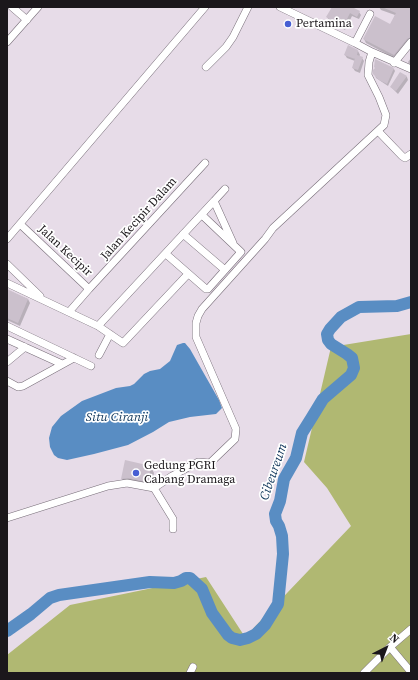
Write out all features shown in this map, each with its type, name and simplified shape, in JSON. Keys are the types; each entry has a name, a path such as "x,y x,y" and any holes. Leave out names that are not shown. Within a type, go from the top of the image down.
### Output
{"street":[{"path":"12,7 27,20"},
{"path":"7,42 38,7"},
{"path":"7,239 205,7"},
{"path":"206,67 226,47 233,37 248,7"},
{"path":"280,7 394,63 411,69"},
{"path":"355,43 370,14"},
{"path":"394,63 411,42"},
{"path":"7,518 108,486 127,483 154,488 196,463 210,463 235,439 236,429 196,337 196,323 202,309 265,239 273,228 384,125 386,115 368,75 369,62 372,52"},
{"path":"378,131 402,156 405,158 411,154"},
{"name":"Jalan Kecipir Dalam","path":"89,289 205,163"},
{"path":"98,326 225,189"},
{"path":"214,201 233,243"},
{"path":"166,254 207,289 225,270 241,252 202,215"},
{"name":"Jalan Kecipir","path":"20,224 89,289 70,312"},
{"path":"183,234 225,270"},
{"path":"7,264 43,300"},
{"path":"7,283 98,326 122,342 125,342 188,274"},
{"path":"7,326 91,366"},
{"path":"99,355 110,334"},
{"path":"7,339 62,364"},
{"path":"7,362 25,347"},
{"path":"7,381 18,386 23,386 74,358"},
{"path":"154,488 173,519 173,529"},
{"path":"364,673 390,647 411,629"},
{"path":"390,647 411,672"}],"green space":[{"path":"411,334 411,673 7,673 7,655 70,605 206,577 245,637 351,526 327,488 304,462 331,347"}],"water":[{"name":"Situ Ciranji","path":"185,343 190,349 219,400 222,408 216,414 190,417 169,422 128,445 94,454 67,460 58,458 54,455 50,447 49,438 52,427 61,416 82,401 116,388 130,386 144,374 160,369 170,361 177,345"}],"building":[{"path":"332,7 352,7 360,11 357,17 350,13 343,27 326,17"},
{"path":"382,7 411,7 411,37 407,39 394,55 363,39 375,16 390,24 396,13"},
{"path":"348,45 358,50 357,55 363,57 358,70 352,68 355,59 344,55"},
{"path":"375,59 394,68 387,84 379,80 373,74"},
{"path":"400,72 407,76 396,91 390,87"},
{"path":"7,289 28,299 18,323 7,318"},
{"name":"Gedung PGRI Cabang Dramaga","path":"125,460 151,466 148,482 128,478 121,479"}],"waterway":[{"name":"Cibeureum","path":"7,631 50,598 59,595 150,582 174,583 190,578 202,589 212,613 228,635 232,638 240,640 256,634 265,625 278,604 283,554 282,536 275,514 280,501 284,479 296,458 302,433 323,399 351,375 354,368 352,358 331,344 328,340 327,334 341,317 359,307 397,306 411,302"}],"place":[{"name":"Pertamina","path":"288,24"},
{"name":"Gedung PGRI Cabang Dramaga","path":"136,473"}]}
